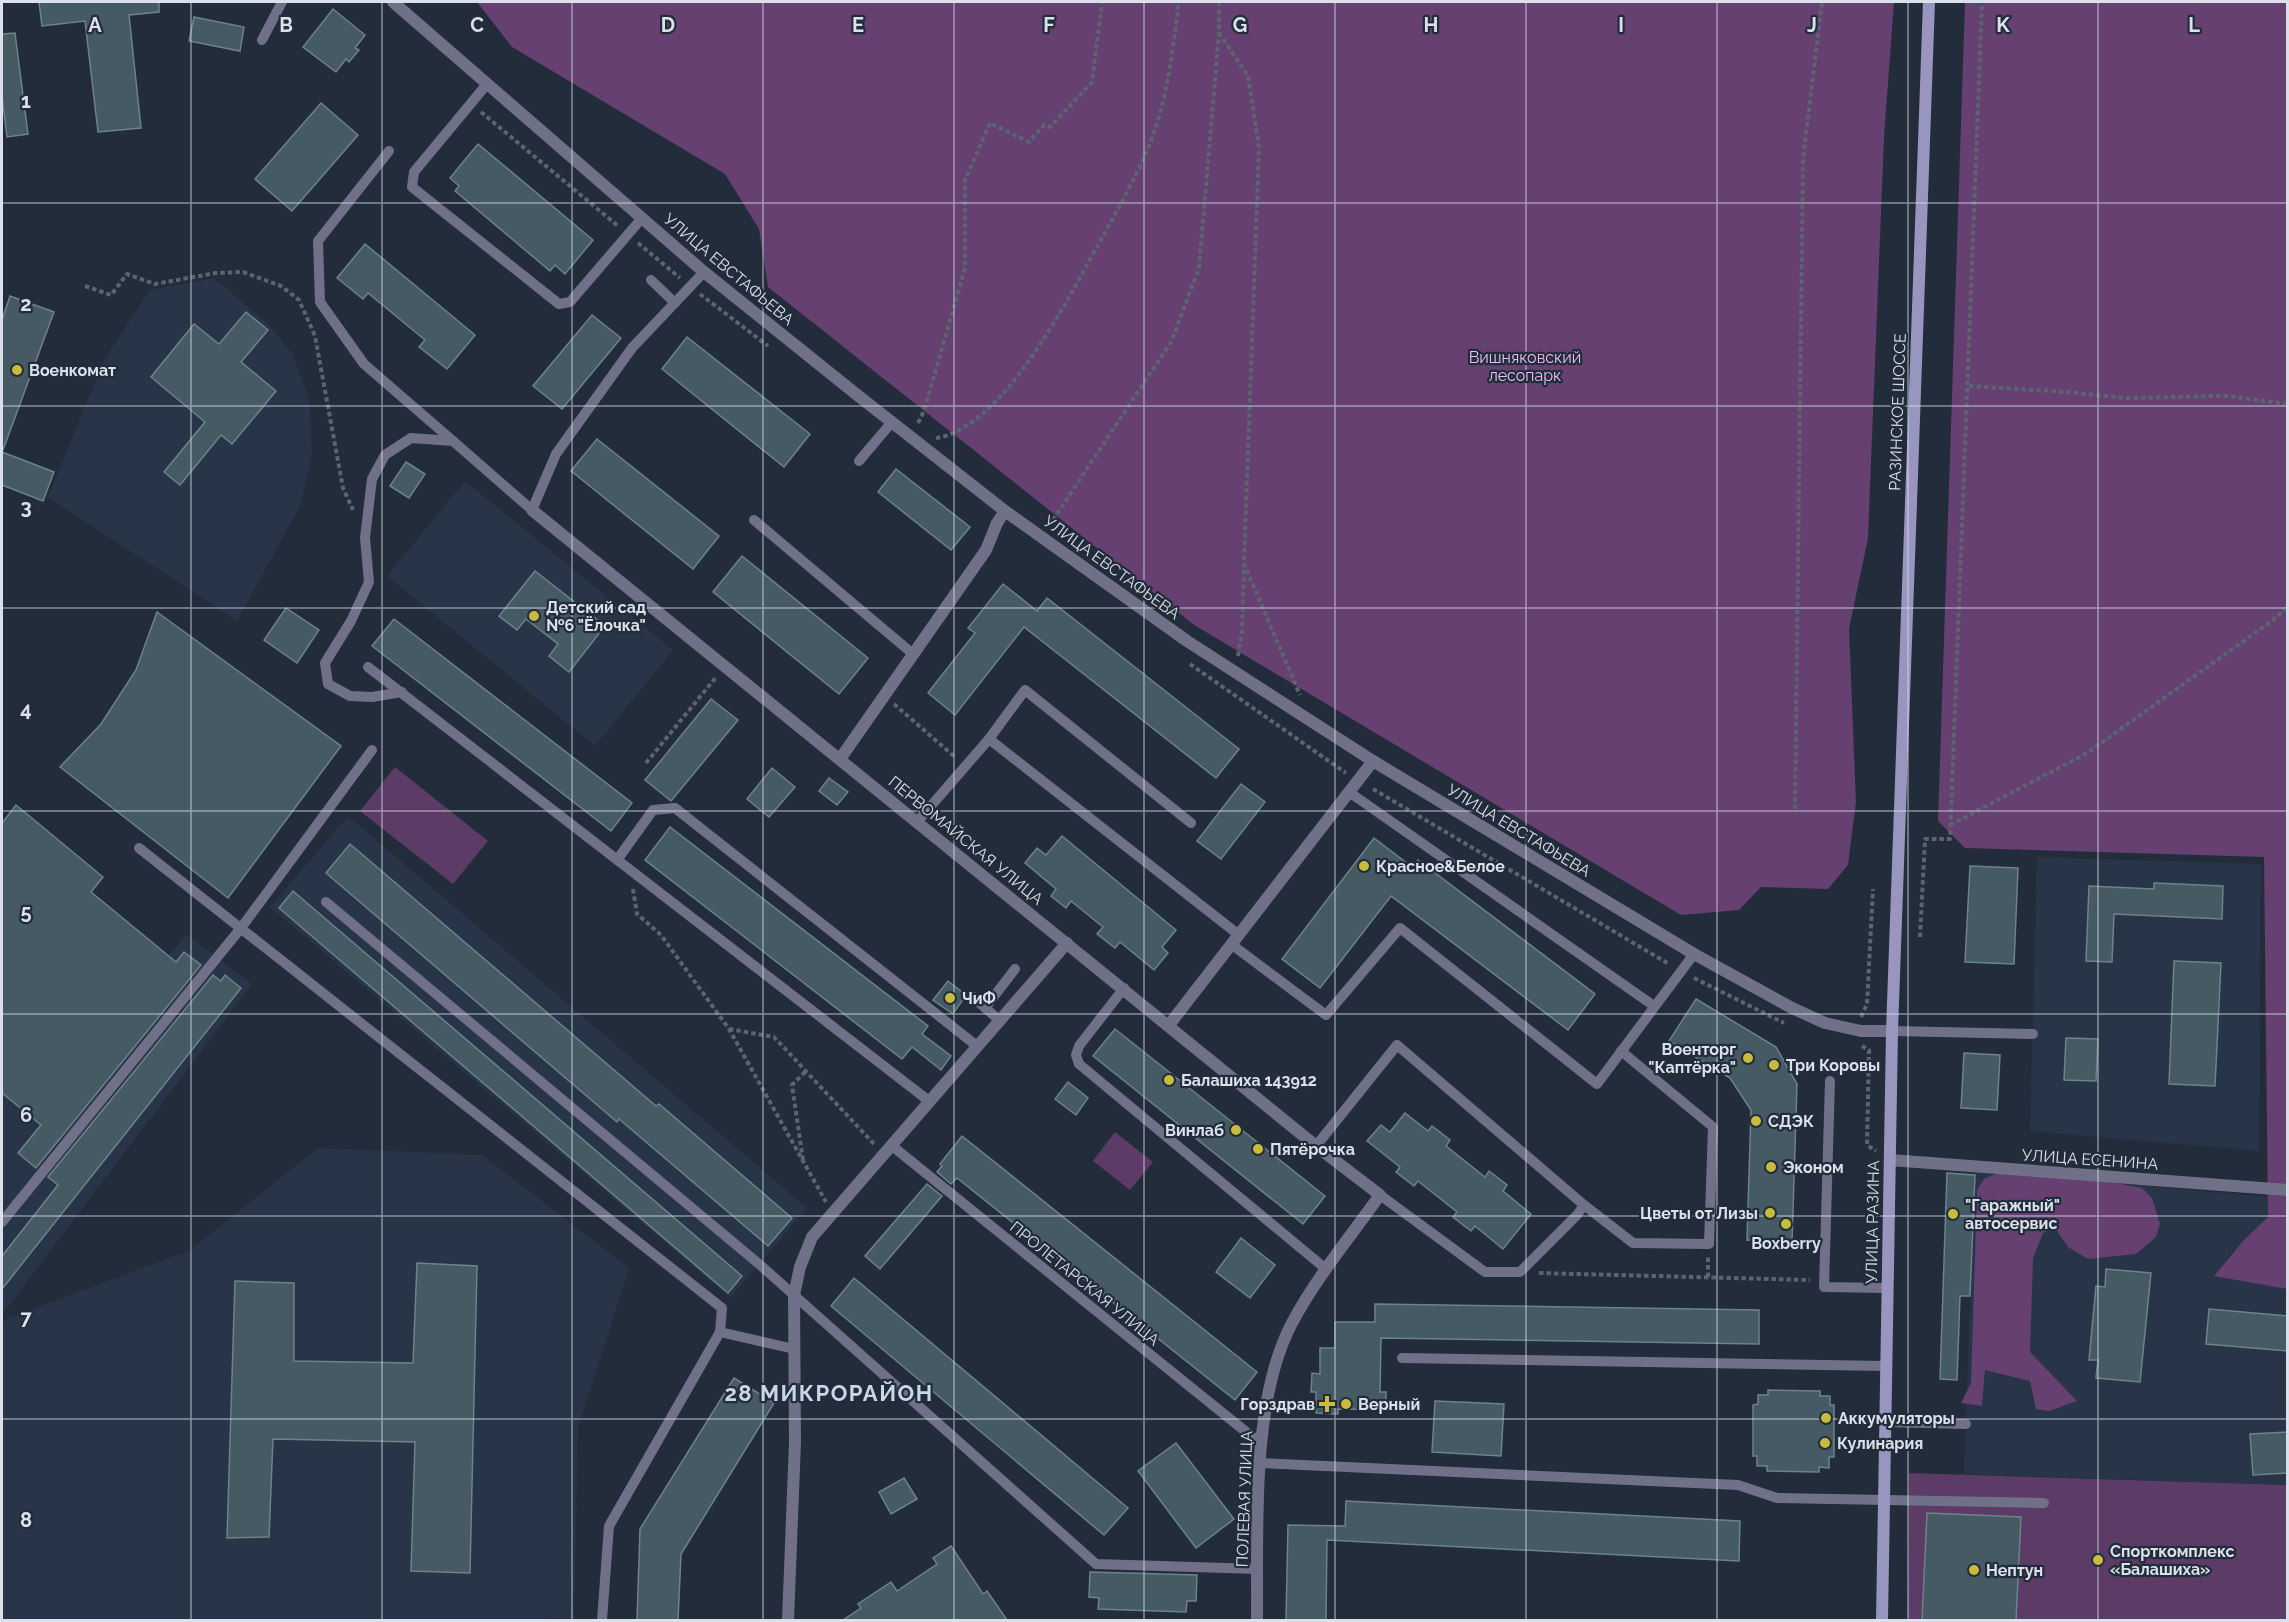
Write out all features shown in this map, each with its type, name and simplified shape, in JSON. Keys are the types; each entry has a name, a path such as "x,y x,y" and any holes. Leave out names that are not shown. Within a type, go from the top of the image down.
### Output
{"main road":[{"name":"РАЗИНСКОЕ ШОССЕ","path":"1899,824 1929,2"},
{"name":"УЛИЦА РАЗИНА","path":"1882,1620 1892,1031 1899,824"}],"street":[{"name":"УЛИЦА ЕВСТАФЬЕВА","path":"393,2 704,272 1005,511 1187,641 1373,761 1694,954 1792,1008 1825,1023 1860,1031 1892,1031"},
{"name":"ПЕРВОМАЙСКАЯ УЛИЦА","path":"532,510 1316,1146 1380,1195"},
{"path":"840,759 986,550 1005,511"},
{"path":"1169,1025 1373,761"},
{"path":"788,1618 795,1442 794,1295 800,1267 812,1237 1067,943"},
{"name":"УЛИЦА ЕСЕНИНА","path":"1890,1160 2288,1190"},
{"name":"ПОЛЕВАЯ УЛИЦА","path":"1257,1620 1261,1444 1272,1374 1291,1324 1326,1269 1380,1195"}],"lane":[{"path":"262,40 282,2"},
{"path":"487,84 414,172 412,187 559,304 570,303 642,218"},
{"path":"389,152 318,241 320,302 364,364 532,510 556,454 632,348 704,272"},
{"path":"651,280 675,303"},
{"path":"859,460 892,422"},
{"path":"402,692 372,697 350,696 328,684 325,663 351,621 369,582 365,538 372,479 385,455 411,438 453,441"},
{"path":"754,520 913,654"},
{"path":"368,667 928,1101"},
{"path":"917,822 988,739 1025,690 1191,823"},
{"path":"988,739 1326,1015 1400,928 1597,1084 1694,954"},
{"path":"2,1222 241,928 372,750"},
{"path":"1349,792 1654,1006"},
{"path":"617,860 652,810 675,808 977,1046"},
{"path":"139,848 722,1308 720,1332 609,1526 602,1620"},
{"path":"326,902 794,1295 1096,1564 1258,1569"},
{"path":"985,1008 1015,969"},
{"path":"1124,988 1079,1046 1076,1055 1079,1064 1326,1269"},
{"path":"973,997 999,1020"},
{"path":"1892,1031 2033,1034"},
{"path":"1316,1146 1397,1045 1584,1205 1633,1243 1709,1244 1713,1127 1621,1052"},
{"path":"1830,1081 1824,1287 1888,1288"},
{"name":"ПРОЛЕТАРСКАЯ УЛИЦА","path":"887,1149 1261,1444"},
{"path":"1380,1195 1485,1272 1520,1272 1584,1205"},
{"path":"720,1332 794,1349"},
{"path":"1402,1358 1886,1366"},
{"path":"1885,1422 1966,1424"},
{"path":"1260,1463 1738,1485 1777,1498 2044,1503"}],"path":[{"path":"1102,2 1092,82 1050,128 1044,125 1029,142 990,123 965,180 966,268 924,411 910,437 921,440 945,437 971,424 1032,358 1055,324 1143,163 1160,113 1179,2"},
{"path":"1053,520 1171,342 1199,268 1219,33 1219,2"},
{"path":"1796,809 1803,159 1822,2"},
{"path":"1920,937 1925,839 1950,839 1982,2"},
{"path":"1219,33 1248,76 1259,147 1242,633 1235,672"},
{"path":"85,286 111,295 127,274 155,284 216,273 243,272 281,286 299,300 315,336 343,488 365,538"},
{"path":"1969,386 2126,398 2226,396 2288,404"},
{"path":"1244,564 1304,705 1305,746"},
{"path":"1950,825 2087,753 2273,620 2288,606"},
{"path":"646,763 725,666"},
{"path":"884,695 965,766"},
{"path":"639,877 633,888 637,914 661,935 729,1029 832,1213"},
{"path":"1861,1018 1867,1004 1873,889"},
{"path":"729,1029 774,1037 887,1149"},
{"path":"1859,1044 1869,1050 1867,1145 1890,1160"},
{"path":"804,1163 792,1085 806,1071"},
{"path":"1520,1272 1809,1280 1824,1287"}],"shaded area":[{"path":"214,278 266,322 292,353 310,402 312,452 301,504 237,621 48,497 104,360 150,290"},
{"name":"Детский сад №6 \"Ёлочка\"","path":"465,481 673,650 595,746 387,576"},
{"path":"395,767 488,841 453,884 360,811"},
{"path":"348,816 807,1208 730,1298 270,907"},
{"path":"2037,857 2261,864 2259,1151 2030,1131"},
{"path":"186,934 252,984 2,1315 2,1068 49,1107"},
{"path":"1115,1132 1153,1162 1130,1190 1093,1161"},
{"path":"318,1148 482,1155 629,1268 578,1428 574,1619 2,1620 2,1321 190,1250"},
{"path":"1975,1169 2287,1199 2287,1485 1964,1474"},
{"name":"Спорткомплекс «Балашиха»","path":"1909,1473 2287,1485 2287,1620 1908,1620"}],"green space":[{"name":"Вишняковский лесопарк","path":"477,2 1894,2 1884,137 1868,538 1849,629 1856,802 1848,865 1828,889 1761,887 1739,910 1681,915 1194,625 768,287 759,229 725,174 512,47"},
{"path":"1965,2 2287,2 2287,1289 2214,1276 2245,1239 2268,1217 2264,857 1965,848 1938,821"},
{"path":"1998,1173 2078,1176 2142,1188 2152,1198 2160,1224 2156,1237 2136,1254 2088,1259 2068,1247 2055,1228 2043,1233 2033,1258 2030,1352 2077,1401 2049,1411 2036,1409 2030,1381 1985,1370 1982,1406 1961,1403 1971,1383 1977,1190 1984,1179"}],"building":[{"path":"39,2 159,2 159,12 129,15 141,128 98,132 85,21 42,26"},
{"path":"333,9 365,35 355,48 359,50 349,62 346,59 336,72 303,47"},
{"path":"194,17 244,27 240,51 189,41"},
{"path":"15,33 28,134 7,137 2,96 2,34"},
{"path":"321,103 358,135 292,211 255,179"},
{"path":"478,144 593,240 565,274 555,265 550,271 455,191 459,186 450,178"},
{"path":"365,244 475,335 447,369 419,347 425,340 368,293 363,299 337,278"},
{"name":"Военкомат","path":"10,296 54,312 3,450 2,320"},
{"path":"246,312 268,330 241,362 276,391 232,444 221,435 180,485 164,472 205,422 151,377 194,324 219,344"},
{"path":"592,315 621,338 562,409 533,386"},
{"path":"687,337 810,434 784,467 662,369"},
{"path":"597,439 719,536 693,569 571,471"},
{"path":"2,452 54,472 43,501 2,485"},
{"path":"406,462 425,474 409,498 390,486"},
{"path":"896,469 970,527 951,550 878,492"},
{"path":"742,556 868,658 839,694 713,592"},
{"path":"535,571 605,626 569,672 549,656 558,644 526,619 517,630 499,616"},
{"path":"1003,584 1037,611 1047,598 1239,749 1216,778 1024,627 955,715 928,693 975,633 968,628"},
{"path":"286,608 319,630 297,663 264,640"},
{"path":"157,612 341,746 228,898 60,767 101,724 136,670"},
{"path":"394,619 632,803 611,831 372,646"},
{"path":"711,699 738,720 671,801 645,780"},
{"path":"772,768 795,787 769,817 747,799"},
{"path":"829,778 848,792 837,805 819,791"},
{"path":"1241,784 1265,802 1221,859 1197,841"},
{"path":"16,805 103,877 91,892 176,962 184,952 201,965 36,1168 18,1153 41,1125 2,1093 2,823"},
{"path":"670,827 928,1026 922,1034 951,1056 941,1070 912,1047 902,1059 645,860"},
{"path":"1062,836 1176,930 1162,947 1168,953 1154,970 1120,942 1115,948 1097,934 1103,927 1071,901 1066,908 1051,896 1056,889 1025,863 1037,848 1046,855"},
{"path":"1374,838 1412,867 1418,860 1595,994 1568,1030 1391,896 1320,988 1282,959"},
{"path":"350,844 656,1106 659,1104 792,1218 768,1246 619,1119 617,1122 326,873"},
{"path":"1970,866 2018,868 2014,964 1965,962"},
{"path":"2154,883 2223,886 2222,919 2114,914 2112,962 2086,961 2089,886 2154,889"},
{"path":"293,891 742,1276 728,1293 279,908"},
{"path":"2174,961 2221,963 2215,1086 2169,1084"},
{"path":"213,975 221,981 225,975 241,988 2,1289 2,1256 58,1185 48,1177"},
{"name":"ЧиФ","path":"948,981 966,995 953,1014 933,1000"},
{"path":"1696,999 1776,1047 1797,1084 1792,1242 1747,1240 1751,1110 1730,1078 1669,1041"},
{"path":"1115,1029 1325,1196 1303,1224 1093,1056"},
{"path":"2066,1038 2098,1039 2096,1081 2064,1080"},
{"path":"1964,1053 2000,1055 1997,1110 1961,1108"},
{"path":"1068,1082 1088,1098 1076,1115 1055,1099"},
{"path":"1405,1113 1428,1131 1432,1126 1450,1140 1446,1146 1485,1177 1489,1171 1507,1185 1503,1191 1531,1214 1503,1249 1475,1226 1471,1231 1453,1217 1457,1212 1418,1181 1414,1186 1396,1172 1400,1167 1367,1141 1381,1125 1390,1132"},
{"path":"962,1136 1257,1372 1235,1400 957,1178 951,1184 937,1172 942,1166 940,1164"},
{"path":"1947,1173 1975,1175 1970,1296 1960,1296 1957,1380 1940,1379"},
{"path":"927,1184 942,1196 880,1269 865,1256"},
{"path":"1241,1238 1275,1265 1250,1298 1216,1272"},
{"path":"417,1263 477,1266 470,1573 411,1571 415,1442 273,1439 269,1537 227,1538 235,1281 294,1283 294,1361 413,1363"},
{"path":"2106,1269 2151,1273 2140,1382 2096,1378 2098,1360 2089,1360 2096,1286 2105,1287"},
{"path":"854,1278 1128,1508 1104,1535 831,1306"},
{"path":"1375,1304 1759,1310 1759,1344 1381,1338 1380,1392 1386,1392 1386,1410 1338,1409 1338,1414 1316,1413 1316,1392 1311,1392 1312,1373 1320,1374 1320,1348 1335,1348 1335,1322 1375,1322"},
{"path":"2209,1309 2288,1316 2288,1351 2206,1344"},
{"path":"734,1378 774,1403 681,1554 678,1620 637,1620 640,1529"},
{"path":"1768,1390 1820,1391 1820,1396 1830,1396 1830,1405 1834,1405 1834,1457 1829,1457 1829,1468 1819,1467 1819,1472 1767,1471 1767,1466 1757,1466 1757,1456 1753,1456 1753,1405 1758,1404 1758,1395 1768,1395"},
{"path":"1435,1401 1504,1404 1501,1456 1432,1452"},
{"path":"2288,1432 2288,1473 2253,1475 2250,1434"},
{"path":"1176,1443 1234,1519 1196,1548 1138,1471"},
{"path":"904,1478 917,1499 891,1514 879,1492"},
{"path":"1346,1501 1740,1521 1739,1561 1327,1540 1326,1620 1286,1620 1288,1525 1345,1526"},
{"path":"1927,1513 2021,1517 2016,1620 1922,1620"},
{"path":"951,1546 983,1594 987,1591 1007,1620 843,1620 861,1608 858,1604 891,1582 897,1591 937,1564 933,1558"},
{"path":"1090,1572 1197,1575 1196,1601 1187,1601 1186,1612 1098,1609 1099,1598 1089,1597"}],"place":[{"name":"Военкомат","path":"17,370"},
{"name":"Детский сад №6 \"Ёлочка\"","path":"534,616"},
{"name":"Красное&Белое","path":"1364,866"},
{"name":"ЧиФ","path":"950,998"},
{"name":"Военторг \"Каптёрка\"","path":"1748,1058"},
{"name":"Три Коровы","path":"1774,1065"},
{"name":"Балашиха 143912","path":"1169,1080"},
{"name":"СДЭК","path":"1756,1121"},
{"name":"Винлаб","path":"1236,1130"},
{"name":"Пятёрочка","path":"1258,1149"},
{"name":"Эконом","path":"1771,1167"},
{"name":"Цветы от Лизы","path":"1770,1213"},
{"name":"\"Гаражный\" автосервис","path":"1953,1214"},
{"name":"Boxberry","path":"1786,1224"},
{"name":"Горздрав","path":"1327,1404"},
{"name":"Верный","path":"1346,1404"},
{"name":"Аккумуляторы","path":"1826,1418"},
{"name":"Кулинария","path":"1825,1443"},
{"name":"Спорткомплекс «Балашиха»","path":"2098,1560"},
{"name":"Нептун","path":"1974,1570"}],"district":[{"name":"28 МИКРОРАЙОН","path":"829,1393"}]}
